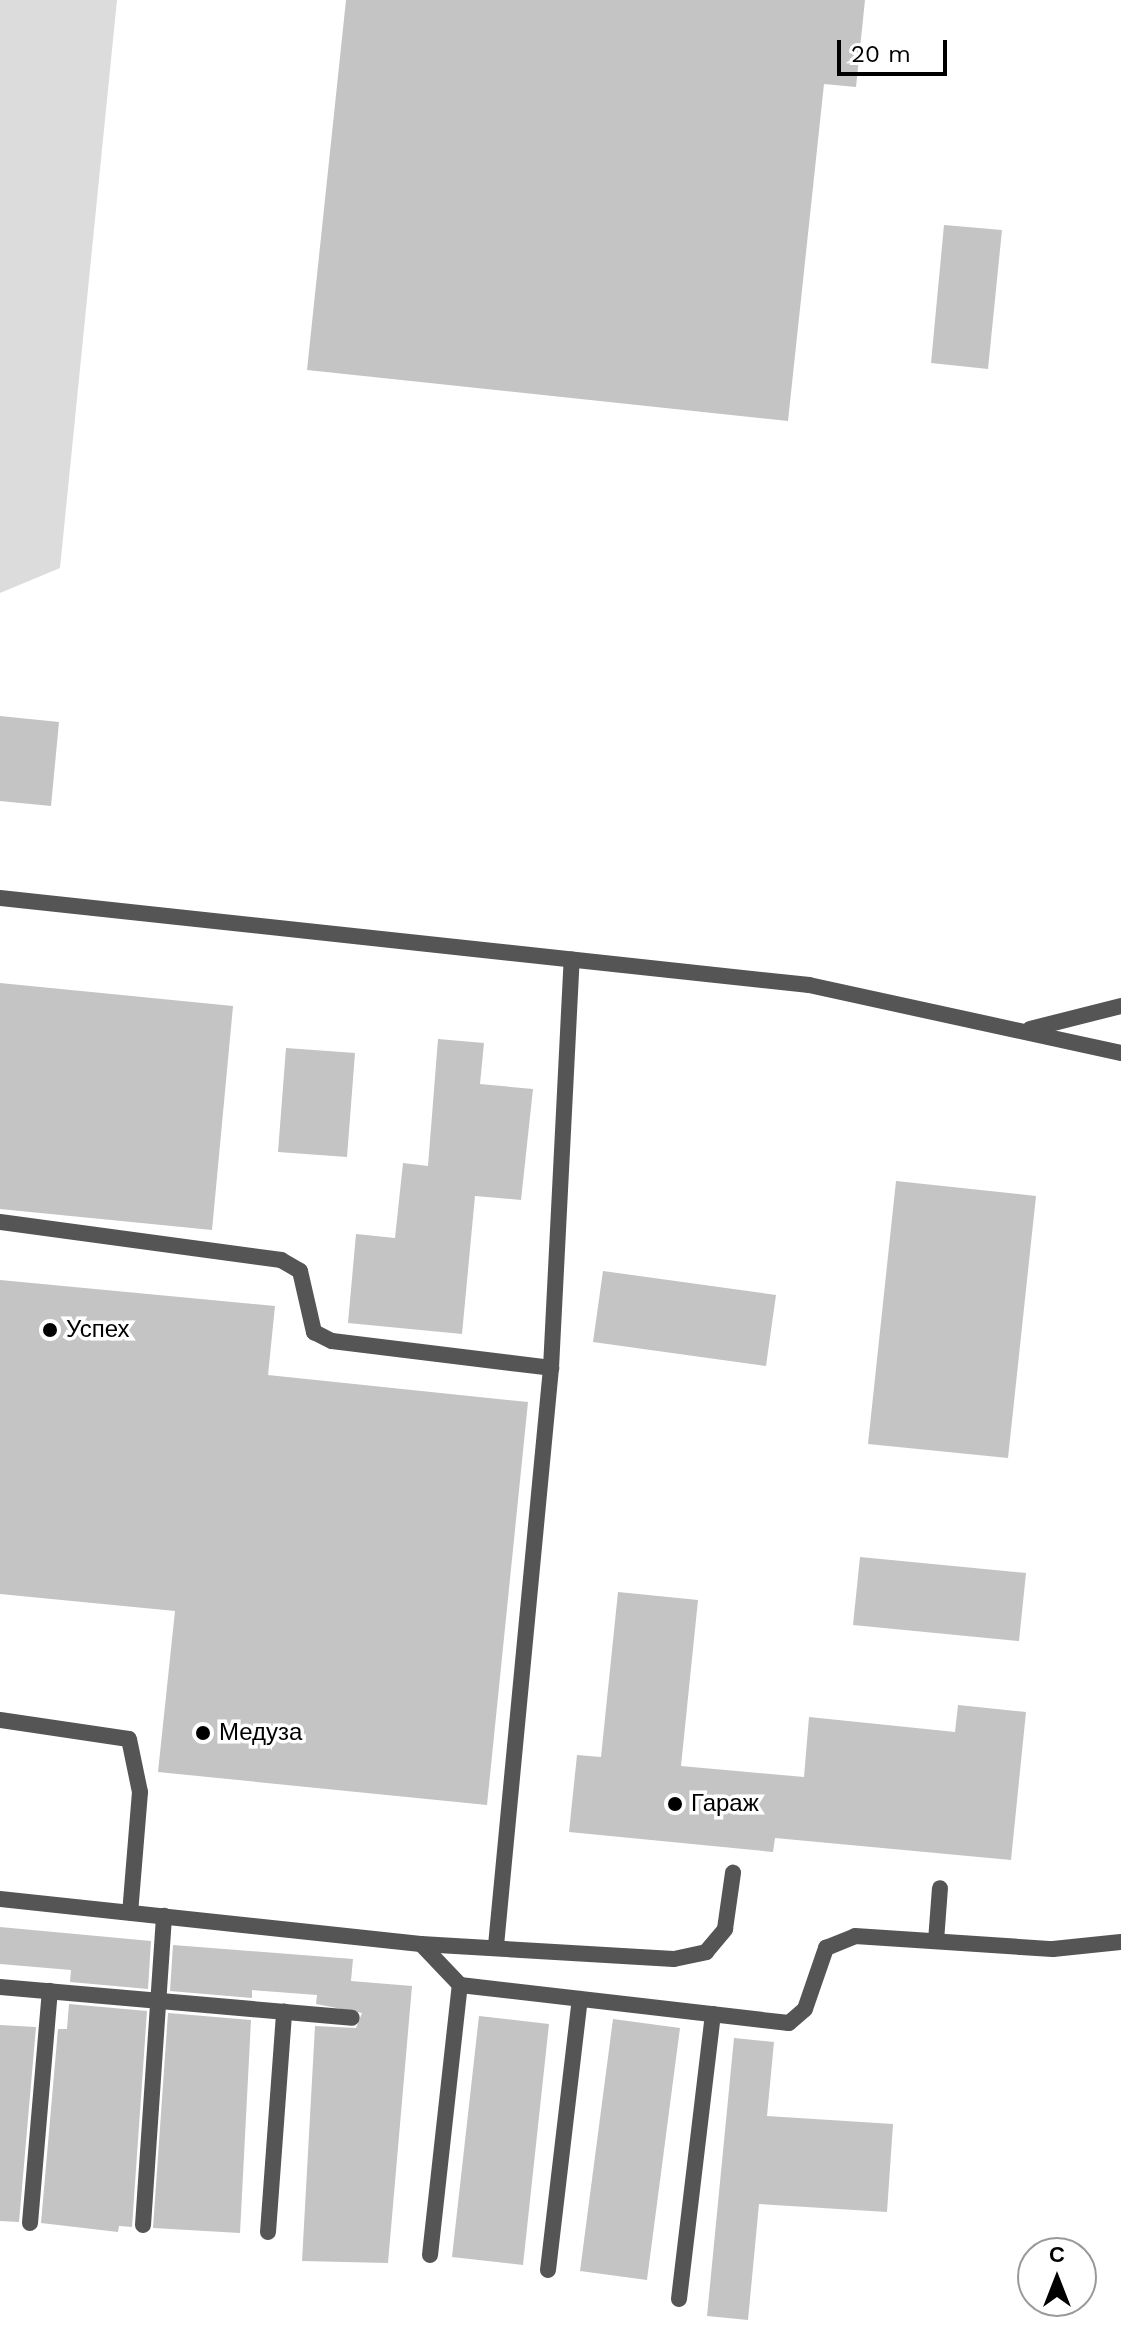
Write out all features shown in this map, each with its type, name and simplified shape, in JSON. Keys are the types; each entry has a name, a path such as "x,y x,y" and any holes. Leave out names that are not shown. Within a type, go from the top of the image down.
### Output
{"lane":[{"path":"0,898 809,985 1121,1053"},
{"path":"496,1946 551,1368 572,960"},
{"path":"1026,1030 1121,1006"},
{"path":"0,1222 281,1260 300,1271 314,1332 332,1341 551,1368"},
{"path":"0,1720 129,1739 140,1792 130,1913"},
{"path":"0,1899 421,1944 496,1946 674,1959 706,1952 725,1929 733,1873"},
{"path":"936,1941 940,1888"},
{"path":"143,2225 164,1916"},
{"path":"421,1944 460,1985 789,2023 805,2009 826,1948 855,1936 1053,1949 1121,1942"},
{"path":"430,2255 460,1985"},
{"path":"0,1987 352,2018"},
{"path":"30,2223 50,1991"},
{"path":"548,2270 580,1999"},
{"path":"268,2232 284,2012"},
{"path":"679,2299 713,2014"}],"shaded area":[{"path":"0,0 117,0 60,568 0,593"}],"building":[{"path":"346,0 865,0 856,87 824,84 788,421 307,370"},
{"path":"944,225 1002,230 988,369 931,363"},
{"path":"0,716 59,722 51,806 0,801"},
{"path":"0,983 233,1006 212,1230 0,1209"},
{"path":"438,1039 484,1043 480,1084 533,1089 521,1200 475,1196 462,1334 348,1323 356,1234 395,1238 403,1163 428,1166"},
{"path":"286,1048 355,1053 347,1157 278,1152"},
{"path":"896,1181 1036,1196 1008,1458 868,1444"},
{"path":"603,1271 776,1295 766,1366 593,1342"},
{"path":"0,1280 275,1306 268,1375 528,1402 487,1805 158,1772 175,1611 0,1594"},
{"path":"860,1557 1026,1573 1019,1641 853,1625"},
{"path":"618,1592 698,1600 681,1766 804,1777 809,1717 955,1732 958,1705 1026,1712 1011,1860 775,1838 773,1852 569,1832 577,1755 601,1757"},
{"path":"0,1927 151,1941 148,1989 70,1982 71,1970 0,1964"},
{"path":"173,1945 353,1959 351,1981 412,1986 388,2263 302,2261 315,2026 356,2028 362,2013 316,2004 317,1995 252,1990 252,1998 170,1991"},
{"path":"69,2004 147,2011 132,2227 119,2226 118,2232 41,2223 58,2029 67,2029"},
{"path":"168,2013 251,2020 240,2233 153,2228"},
{"path":"479,2016 549,2024 523,2265 452,2257"},
{"path":"613,2019 680,2028 647,2280 580,2271"},
{"path":"0,2025 36,2027 19,2222 0,2221"},
{"path":"734,2038 774,2042 767,2116 893,2124 887,2212 759,2204 748,2320 707,2316"}],"place":[{"name":"Успех","path":"50,1330"},
{"name":"Медуза","path":"203,1733"},
{"name":"Гараж","path":"675,1804"}]}
